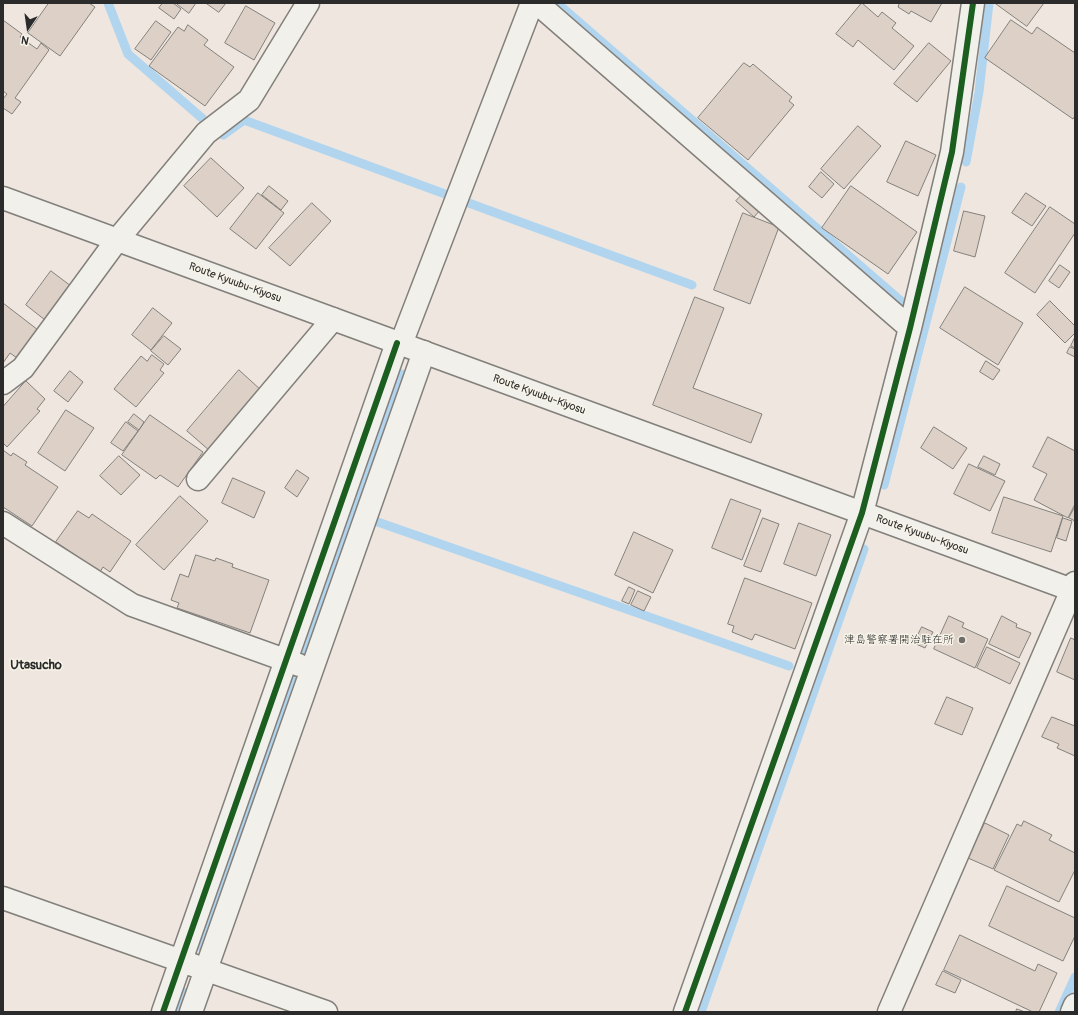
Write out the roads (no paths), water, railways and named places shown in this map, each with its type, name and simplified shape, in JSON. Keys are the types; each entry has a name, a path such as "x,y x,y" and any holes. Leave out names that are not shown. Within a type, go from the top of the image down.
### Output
{"street":[{"path":"3,383 23,368 117,240 206,133 249,100 308,3"},
{"path":"163,1012 399,343 532,3"},
{"path":"537,3 910,328"},
{"path":"685,1012 862,513 910,328 952,152 973,3"},
{"name":"Route Kyuubu-Kiyosu","path":"3,198 862,513 1074,588"},
{"path":"198,480 333,319"},
{"path":"191,1012 424,352"},
{"path":"3,523 132,605 312,670"},
{"path":"889,1012 1074,588"},
{"path":"3,898 326,1012"},
{"path":"1072,1012 1075,1005"}],"waterway":[{"path":"108,3 128,54 203,119"},
{"path":"557,3 902,302"},
{"path":"966,162 979,92 989,3"},
{"path":"223,135 244,120 445,194"},
{"path":"884,485 961,187"},
{"path":"466,202 692,285"},
{"path":"302,657 402,374"},
{"path":"372,520 789,666"},
{"path":"701,1012 864,549"},
{"path":"199,946 295,674"},
{"path":"1059,1012 1075,977"},
{"path":"176,1012 183,992"}],"place":[{"name":"津島警察署開治駐在所","path":"962,640"}],"district":[{"name":"Utasucho","path":"36,666"}]}
